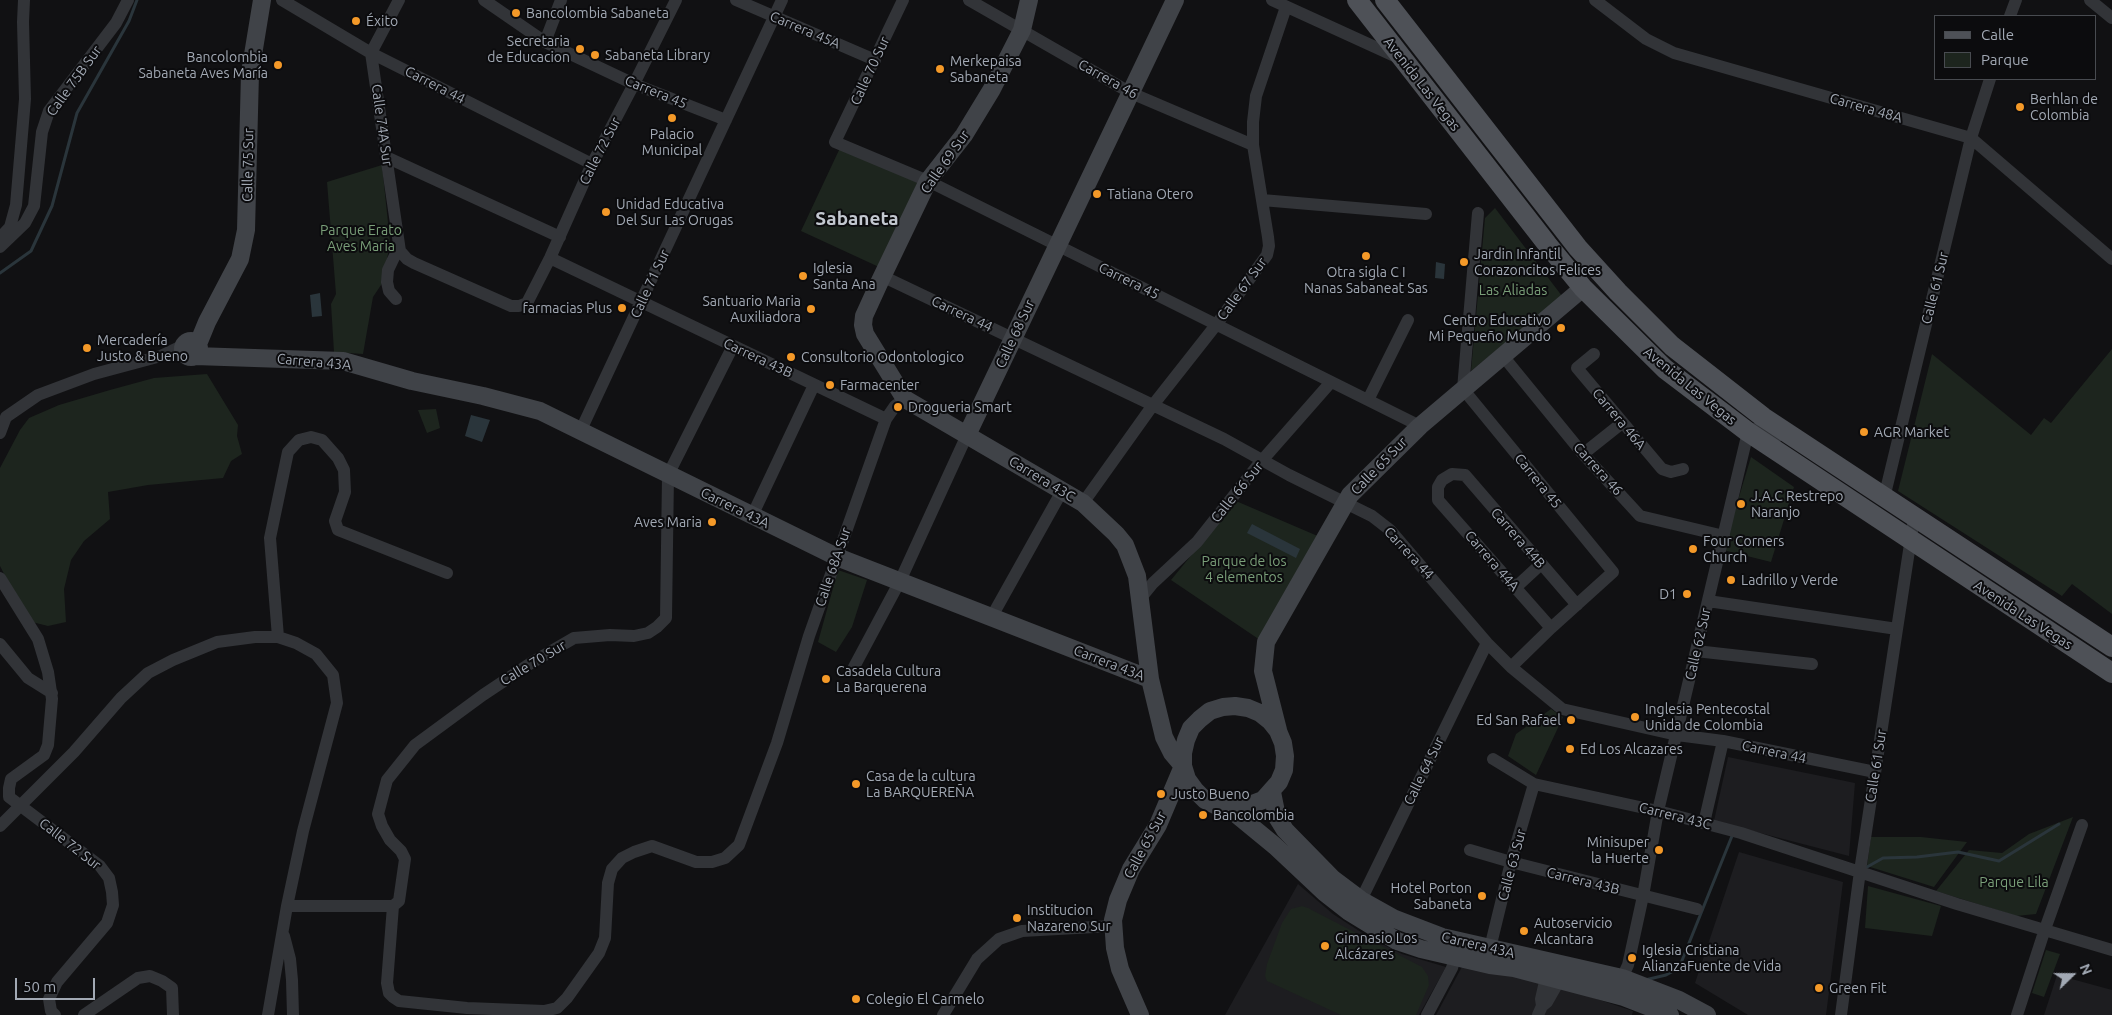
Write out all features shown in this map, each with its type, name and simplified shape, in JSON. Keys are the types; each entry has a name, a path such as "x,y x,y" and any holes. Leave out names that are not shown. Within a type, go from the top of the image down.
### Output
{"main road":[{"name":"Avenida Las Vegas","path":"1357,0 1546,244 1583,288 1665,369 1748,432 2112,673"},
{"name":"Avenida Las Vegas","path":"1385,0 1560,224 1618,292 1672,346 1758,414 2112,647"}],"street":[{"path":"0,238 10,227 16,205 25,99 24,0"},
{"name":"Calle 75B Sur","path":"0,246 25,223 34,206 42,132 49,111 116,24 128,0"},
{"name":"Calle 75 Sur","path":"0,433 3,417 38,395 94,374 161,356 198,350 206,325 240,259 246,230 250,73 262,0"},
{"name":"Carrera 44","path":"282,0 371,52 592,164"},
{"path":"371,52 399,0"},
{"name":"Carrera 45","path":"484,0 545,42 634,84 726,120"},
{"path":"545,42 561,0"},
{"name":"Calle 72 Sur","path":"401,251 414,263 511,306 520,306 527,303 560,237 592,164 676,0"},
{"name":"Carrera 45A","path":"736,0 875,60"},
{"name":"Calle 71 Sur","path":"580,432 782,0"},
{"name":"Calle 70 Sur","path":"835,142 903,0"},
{"name":"Carrera 46","path":"969,0 1022,17 1131,93 1253,144"},
{"name":"Calle 68 Sur","path":"854,668 900,581 967,435 1175,0"},
{"path":"1272,0 1404,60"},
{"name":"Carrera 48A","path":"1595,0 1646,39 1674,53 1971,138 2112,259"},
{"path":"2010,15 2016,0"},
{"path":"2090,0 2112,18"},
{"name":"Calle 67 Sur","path":"1083,503 1153,405 1267,255 1269,246 1253,144 1256,96 1286,7"},
{"name":"Calle 69 Sur","path":"862,325 864,316 882,276 928,181 964,135 992,89 1022,17"},
{"name":"Calle 74A Sur","path":"371,52 401,251"},
{"name":"Calle 61 Sur","path":"1884,498 1971,138 1990,80"},
{"name":"Carrera 45","path":"835,142 928,181 1420,426"},
{"path":"386,157 560,237"},
{"path":"1262,200 1426,214"},
{"path":"1463,390 1478,213"},
{"path":"396,299 389,291 387,282 388,270 401,251"},
{"name":"Carrera 43B","path":"550,258 886,419"},
{"name":"Carrera 44","path":"882,276 1153,405 1372,516 1390,530 1487,643 1511,667 1562,709 1676,735 1723,741 1875,772"},
{"name":"Calle 65 Sur","path":"1278,731 1263,671 1266,642 1353,490 1420,426 1583,288"},
{"path":"1368,400 1408,320"},
{"path":"198,350 209,345 206,325"},
{"name":"Carrera 43C","path":"862,325 865,334 905,399 1083,503 1125,545 1138,576 1150,679"},
{"name":"Calle 70 Sur","path":"734,346 668,475 666,618 658,627 648,633 634,636 610,635 574,638 531,662 415,745 387,780 378,814 390,840 401,851 405,859 399,901 393,906 387,983 389,992 393,998 399,1001 467,1008 544,1011 557,1008 567,998 599,953 605,938 608,883 612,869 622,858 652,846 696,862 712,862 725,858 739,846 777,744"},
{"name":"Carrera 43A","path":"198,350 344,361 412,381 483,396 540,411 837,557 1150,679 1164,737 1172,753 1183,766"},
{"name":"Carrera 46A","path":"1594,354 1576,368 1662,469 1671,472 1683,469"},
{"name":"Carrera 46","path":"1503,356 1583,454 1640,516 1724,536"},
{"name":"Calle 66 Sur","path":"1140,599 1153,583 1197,542 1331,382"},
{"path":"752,516 814,385"},
{"name":"Carrera 45","path":"1463,390 1613,572 1577,604"},
{"name":"Calle 68A Sur","path":"777,744 809,636 886,419 895,406 905,399"},
{"path":"1583,454 1622,423"},
{"path":"1748,432 1753,429 1766,430 1812,458 1833,464"},
{"name":"Calle 62 Sur","path":"1626,979 1658,811 1748,432"},
{"path":"278,637 270,538 288,452 299,440 312,437 322,440 338,458 344,470 345,492 334,521 338,530 446,573"},
{"name":"Carrera 44B","path":"1437,493 1438,487 1446,476 1458,473 1465,475 1577,604"},
{"path":"991,618 1062,491"},
{"name":"Carrera 44A","path":"1437,493 1438,500 1551,628"},
{"name":"Calle 61 Sur","path":"1841,1015 1860,872 1914,518"},
{"path":"1516,588 1541,564"},
{"path":"0,578 38,639 48,672 52,696"},
{"path":"1708,601 1897,629"},
{"path":"1511,667 1577,604"},
{"path":"0,826 74,752 121,698 148,673 173,660 217,642 255,637 278,637 296,643 316,654 333,675 337,703 303,831 287,906 269,1012 293,1012 290,959 283,933"},
{"name":"Calle 64 Sur","path":"1361,900 1487,643"},
{"path":"0,644 28,678 52,696"},
{"path":"1696,651 1812,664"},
{"name":"Calle 72 Sur","path":"52,696 48,745 44,755 11,779 8,788 9,797 100,866 109,878 113,904 107,922 57,982 49,999 51,1011 55,1015"},
{"path":"1235,706 1248,708 1260,713 1278,731 1284,743 1284,770 1272,792 1253,806 1230,809 1217,806 1200,795 1187,779 1183,766 1183,753 1188,734 1200,719 1210,711 1235,706"},
{"path":"1704,824 1723,741"},
{"name":"Carrera 43C","path":"1493,759 1534,784 1658,811 1860,872"},
{"name":"Calle 65 Sur","path":"1140,1015 1120,969 1112,926 1118,900 1131,869 1158,824 1183,766"},
{"name":"Calle 63 Sur","path":"1490,948 1511,862 1534,784"},
{"name":"Carrera 43A","path":"1272,792 1278,818 1285,830 1333,879 1361,900 1395,919 1442,937 1626,979 1679,1000 1707,1015"},
{"name":"Carrera 43A","path":"1230,809 1275,846 1325,893 1348,911 1397,941 1455,958 1514,968 1624,997 1670,1015"},
{"path":"2017,1015 2082,825"},
{"name":"Carrera 43B","path":"1470,850 1697,909"},
{"path":"1860,872 2044,932 2112,950"},
{"path":"287,906 393,906"},
{"path":"943,1015 977,958 999,939 1022,931 1112,926"},
{"path":"1427,1015 1452,968 1455,958"},
{"path":"84,1015 138,978 150,976 172,988 172,1015"},
{"path":"1540,1010 1541,999 1552,978"}],"shaded area":[{"path":"1436,262 1445,264 1444,279 1435,278"},
{"path":"320,293 322,316 312,317 310,295"},
{"path":"471,415 490,420 482,442 465,436"},
{"path":"1252,524 1300,549 1296,558 1247,533"},
{"path":"1728,757 1855,783 1849,856 1714,821"},
{"path":"1739,852 1843,882 1826,1015 1748,1015 1695,983"},
{"name":"Gimnasio Los Alcázares","path":"1298,884 1333,914 1370,938 1402,954 1446,967 1419,1015 1225,1015"},
{"path":"1464,963 1549,983 1633,1011 1632,1015 1436,1015"},
{"path":"2057,975 2112,990 2112,1015 2044,1015"}],"green space":[{"path":"840,148 918,182 879,267 801,231"},
{"name":"Parque Erato Aves Maria","path":"382,165 390,242 383,282 373,297 363,354 334,352 331,304 336,294 327,182"},
{"name":"Las Aliadas","path":"1495,208 1562,296 1471,371 1485,218"},
{"path":"2112,349 2112,614 2072,584 2062,596 1898,491 1932,354 2031,435 2044,418 2051,423"},
{"path":"207,374 238,425 237,436 242,454 231,461 223,478 148,485 108,492 110,519 84,541 71,560 64,589 66,622 48,626 32,622 23,611 0,566 0,468 20,430 29,418 59,405 154,378"},
{"path":"436,409 440,428 427,433 418,410"},
{"path":"1751,457 1794,487 1771,562 1723,550"},
{"name":"Parque de los 4 elementos","path":"1236,501 1320,537 1260,640 1171,580"},
{"path":"838,570 867,580 852,627 836,652 818,642"},
{"path":"1551,709 1563,717 1536,775 1508,756 1516,734"},
{"name":"Parque Lila","path":"2073,817 2036,914 2016,916 1936,891 1969,850 2002,853 2029,834"},
{"path":"1871,837 1921,837 1967,842 1934,887 1867,866"},
{"path":"1868,886 1941,906 1932,936 1865,928"},
{"name":"Gimnasio Los Alcázares","path":"1302,906 1422,967 1428,976 1429,985 1416,1015 1341,1015 1267,981 1265,976 1267,964 1282,923 1291,909"},
{"path":"2046,950 2060,954 2044,997 2032,993"}],"waterway":[{"path":"0,273 31,251 52,206 77,113 129,21 137,0"},
{"path":"1867,867 1883,858 1917,857 1958,852 1999,861 2059,824"},
{"path":"1645,980 1666,975 1679,968 1732,836"}],"place":[{"name":"Bancolombia Sabaneta","path":"516,13"},
{"name":"Éxito","path":"356,21"},
{"name":"Secretaria de Educacion","path":"580,49"},
{"name":"Sabaneta Library","path":"595,55"},
{"name":"Bancolombia Sabaneta Aves María","path":"278,65"},
{"name":"Merkepaisa Sabaneta","path":"940,69"},
{"name":"Berhlan de Colombia","path":"2020,107"},
{"name":"Palacio Municipal","path":"672,118"},
{"name":"Tatiana Otero","path":"1097,194"},
{"name":"Unidad Educativa Del Sur Las Orugas","path":"606,212"},
{"name":"Otra sigla C I Nanas Sabaneat Sas","path":"1366,256"},
{"name":"Jardin Infantil Corazoncitos Felices","path":"1464,262"},
{"name":"Iglesia Santa Ana","path":"803,276"},
{"name":"farmacias Plus","path":"622,308"},
{"name":"Santuario Maria Auxiliadora","path":"811,309"},
{"name":"Centro Educativo Mi Pequeño Mundo","path":"1561,328"},
{"name":"Mercadería Justo & Bueno","path":"87,348"},
{"name":"Consultorio Odontologico","path":"791,357"},
{"name":"Farmacenter","path":"830,385"},
{"name":"Drogueria Smart","path":"898,407"},
{"name":"AGR Market","path":"1864,432"},
{"name":"J.A.C Restrepo Naranjo","path":"1741,504"},
{"name":"Aves Maria","path":"712,522"},
{"name":"Four Corners Church","path":"1693,549"},
{"name":"Ladrillo y Verde","path":"1731,580"},
{"name":"D1","path":"1687,594"},
{"name":"Casadela Cultura La Barquerena","path":"826,679"},
{"name":"Inglesia Pentecostal Unida de Colombia","path":"1635,717"},
{"name":"Ed San Rafael","path":"1571,720"},
{"name":"Ed Los Alcazares","path":"1570,749"},
{"name":"Casa de la cultura La BARQUEREÑA","path":"856,784"},
{"name":"Justo Bueno","path":"1161,794"},
{"name":"Bancolombia","path":"1203,815"},
{"name":"Minisuper la Huerte","path":"1659,850"},
{"name":"Hotel Porton Sabaneta","path":"1482,896"},
{"name":"Institucion Nazareno Sur","path":"1017,918"},
{"name":"Autoservicio Alcantara","path":"1524,931"},
{"name":"Gimnasio Los Alcázares","path":"1325,946"},
{"name":"Iglesia Cristiana AlianzaFuente de Vida","path":"1632,958"},
{"name":"Green Fit","path":"1819,988"},
{"name":"Colegio El Carmelo","path":"856,999"}],"district":[{"name":"Sabaneta","path":"857,219"}]}
